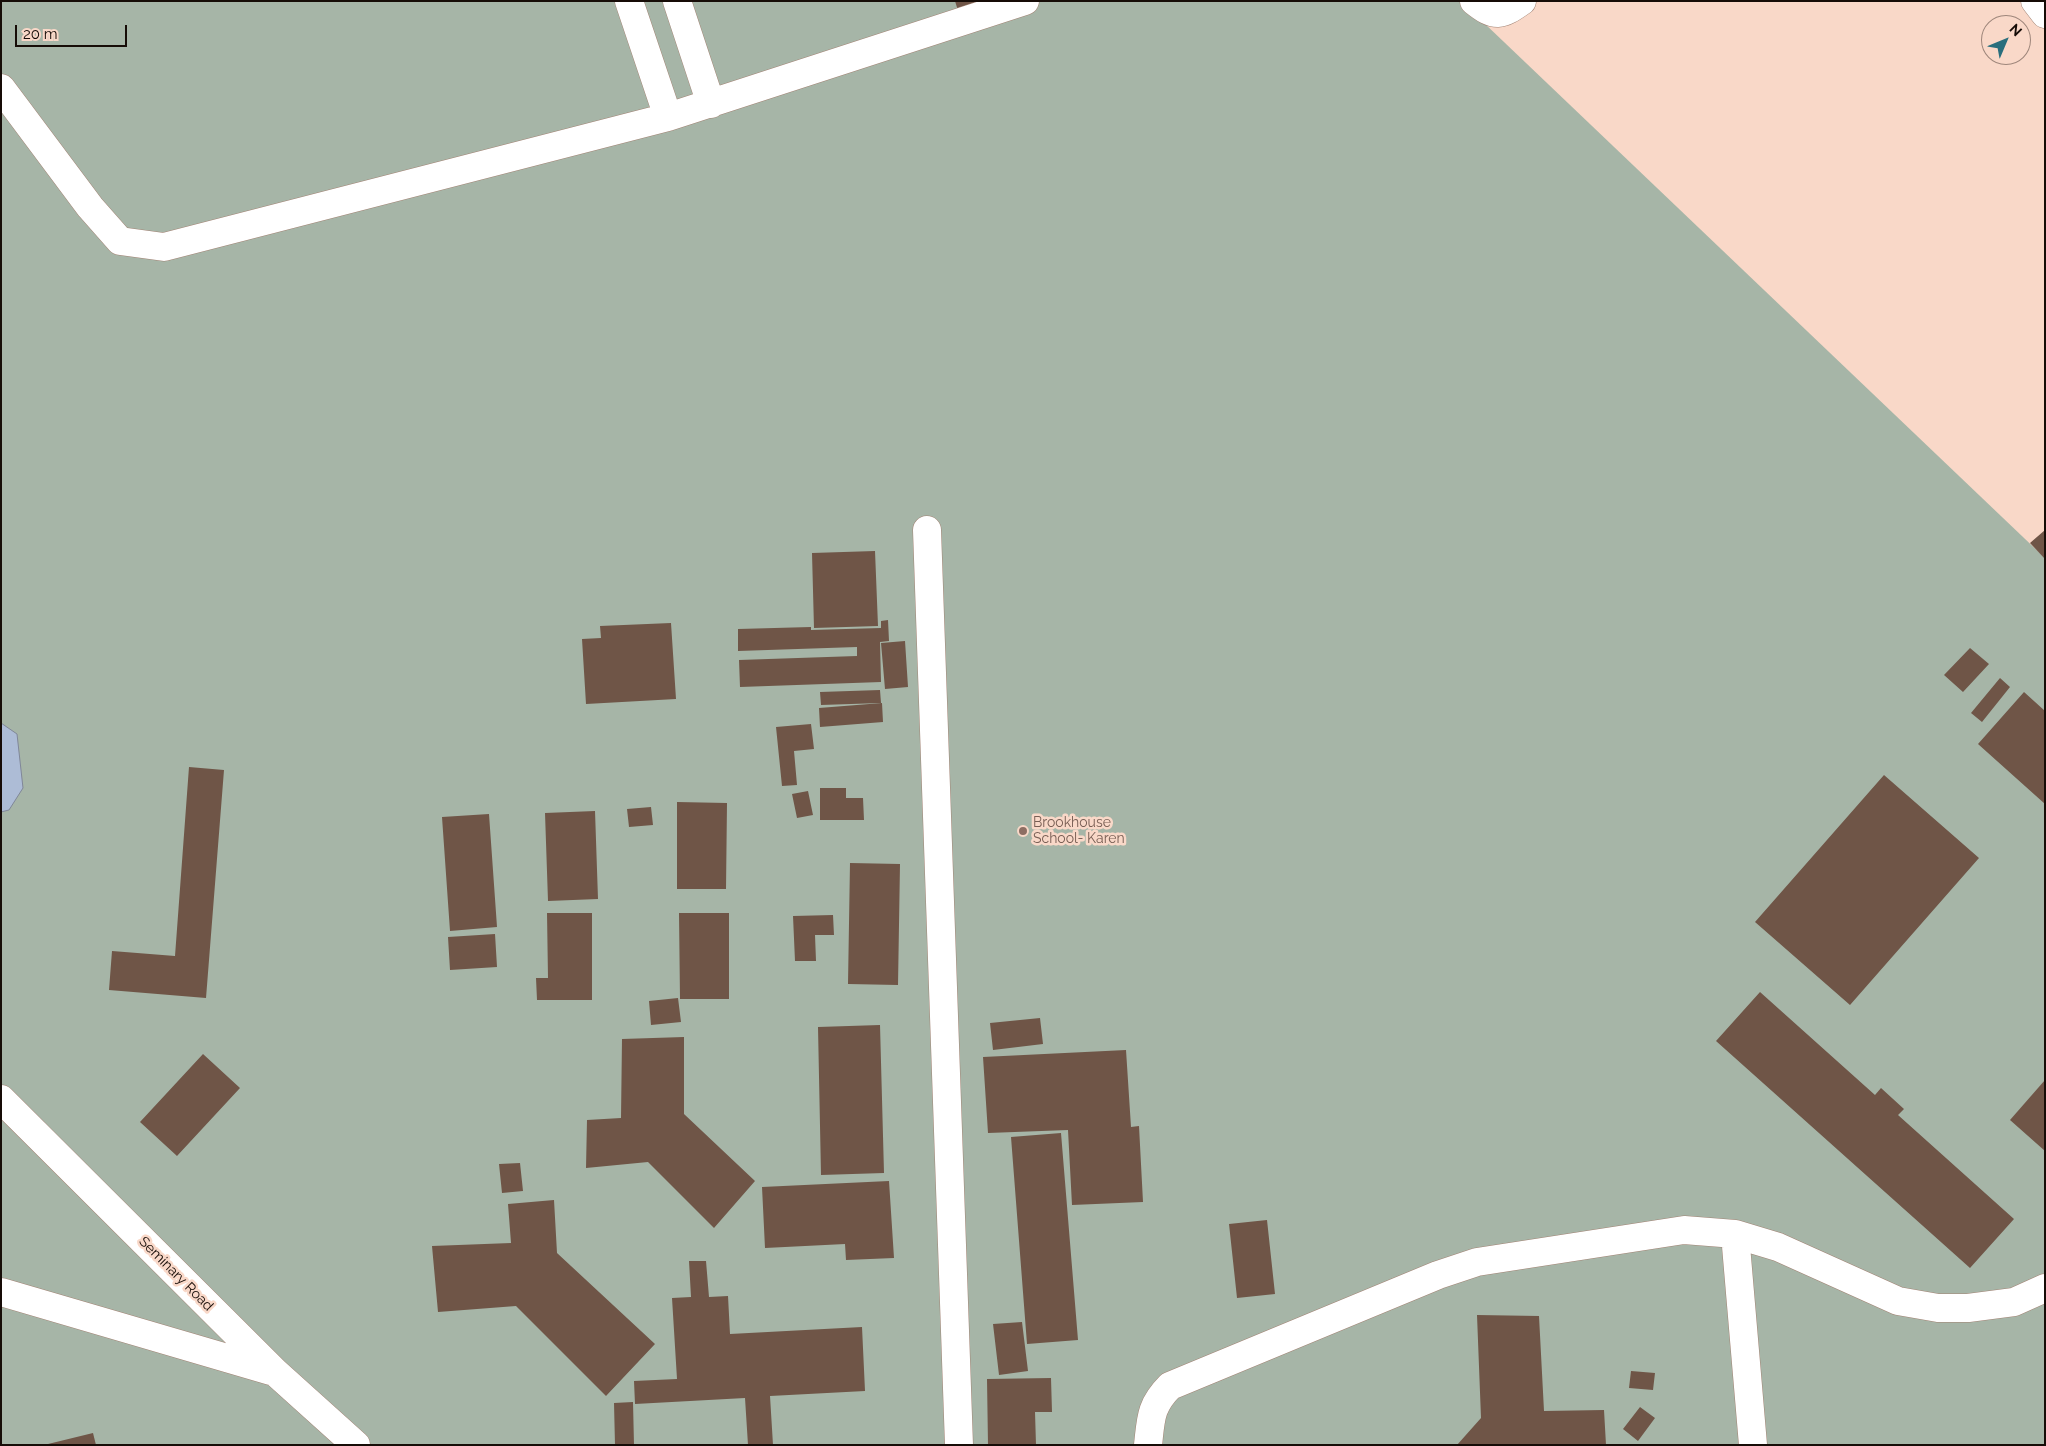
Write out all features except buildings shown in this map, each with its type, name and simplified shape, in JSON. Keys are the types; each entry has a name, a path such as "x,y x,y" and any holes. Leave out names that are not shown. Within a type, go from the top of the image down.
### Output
{"street":[{"path":"629,1 668,116"},
{"path":"677,1 711,104"},
{"path":"1,88 90,207 120,241 164,247 711,104 1025,1"},
{"path":"1474,1 1487,12 1499,14 1511,10 1522,1"},
{"path":"2035,1 2045,14"},
{"path":"927,530 959,1445"},
{"name":"Seminary Road","path":"1,1099 275,1372 356,1445"},
{"path":"1148,1445 1150,1420 1158,1398 1170,1386 1438,1275 1477,1262 1684,1230 1735,1234 1778,1247 1898,1300 1938,1308 1968,1308 2014,1302 2045,1288"},
{"path":"1735,1234 1753,1445"},
{"path":"1,1292 275,1372"}],"green space":[{"name":"Brookhouse School- Karen","path":"1,1 1461,1 2045,558 2045,1445 1,1445"}],"water":[{"path":"1,723 17,734 23,788 9,810 1,812"}],"place":[{"name":"Brookhouse School- Karen","path":"1023,831"}]}
